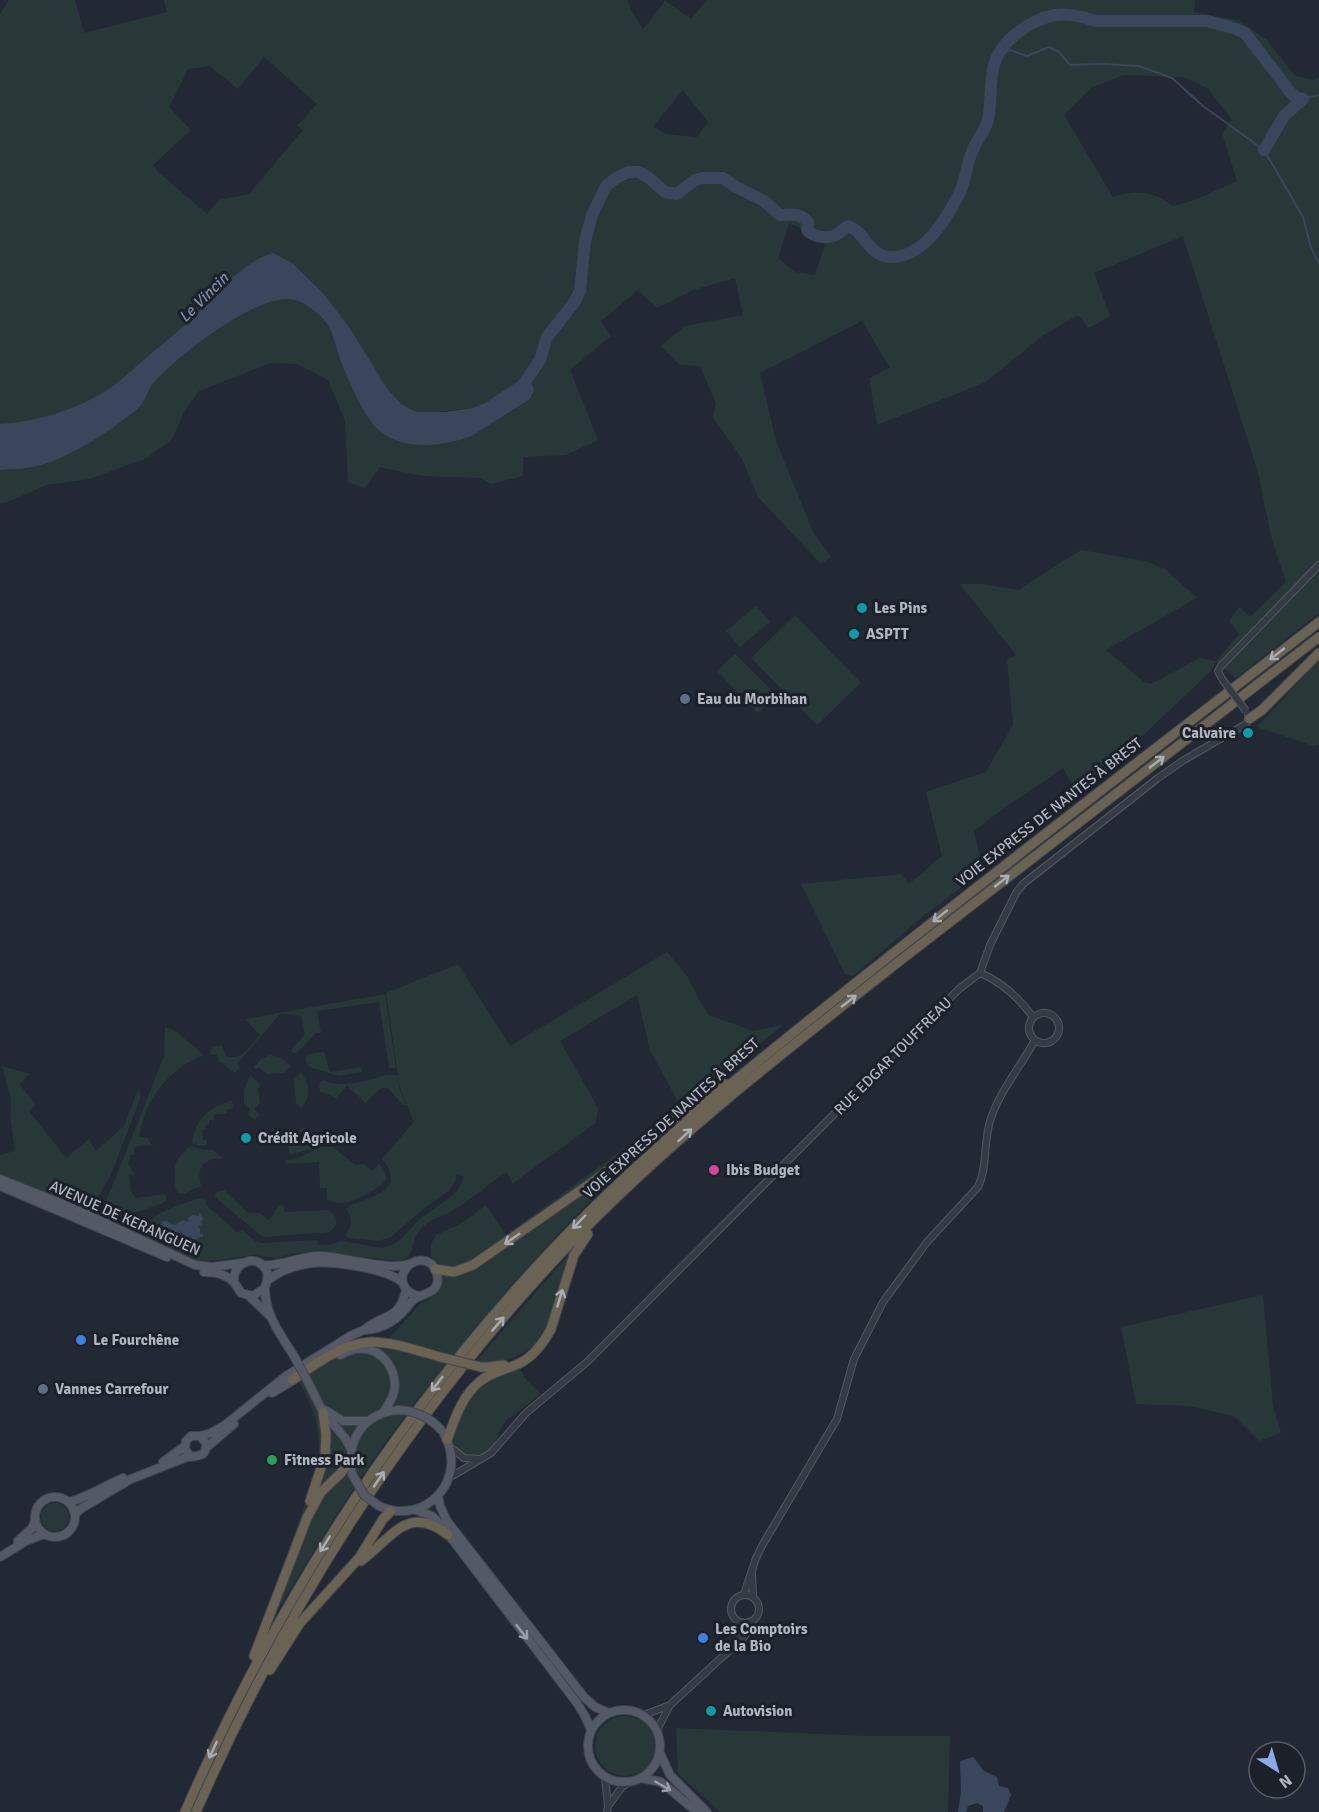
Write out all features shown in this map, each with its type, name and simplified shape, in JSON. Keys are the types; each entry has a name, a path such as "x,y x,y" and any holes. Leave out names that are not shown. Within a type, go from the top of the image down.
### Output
{"highway":[{"name":"VOIE EXPRESS DE NANTES À BREST","path":"185,1812 238,1697 289,1603 338,1524 386,1453 462,1352 539,1264 605,1195 763,1056 972,890 1319,622"},
{"name":"VOIE EXPRESS DE NANTES À BREST","path":"196,1812 253,1691 290,1620 334,1547 417,1426 475,1352 566,1249 641,1175 736,1091 837,1010 1319,637"},
{"path":"1247,715 1262,710 1319,653"},
{"path":"435,1269 453,1272 473,1265 594,1181 743,1066 763,1056"},
{"path":"446,1439 459,1409 473,1388 486,1377 521,1362 536,1350 552,1329 578,1248 586,1235 634,1188 641,1175"},
{"path":"292,1380 331,1356 352,1346 370,1342 482,1367 503,1365 536,1350"},
{"path":"307,1518 307,1510 325,1456 326,1435 323,1412"},
{"path":"238,1697 238,1687 258,1648 307,1518 321,1492 350,1461"},
{"path":"253,1691 263,1683 289,1638 305,1616 345,1574 391,1511"},
{"path":"345,1574 410,1522 420,1521 431,1524 448,1535"}],"main road":[{"name":"AVENUE DE KERANGUEN","path":"0,1179 91,1216 195,1265 212,1267 242,1263"},
{"name":"AVENUE DE KERANGUEN","path":"0,1186 193,1269 224,1275 234,1282"},
{"path":"351,1449 345,1438 323,1412 296,1358 270,1316 249,1296 237,1290 234,1273 242,1263 253,1261 262,1265 275,1265 321,1256 396,1267 422,1261 435,1269 436,1286 429,1294 414,1298 402,1314 391,1323 364,1330"},
{"path":"249,1296 258,1294 266,1284 288,1269 314,1263 377,1270 394,1276 411,1294 418,1296"},
{"path":"68,1502 159,1464 176,1454 191,1436 211,1433 225,1425 286,1376 371,1324 395,1313 403,1303 404,1270 409,1264"},
{"path":"262,1265 267,1272 266,1284 270,1316"},
{"path":"272,1393 344,1353 357,1349 371,1351 386,1361 394,1377 393,1394 383,1413"},
{"path":"75,1514 120,1484 190,1456 202,1455 207,1447 288,1378 317,1357"},
{"path":"316,1397 324,1409 338,1419 349,1422 369,1421"},
{"path":"399,1410 421,1414 435,1423 446,1439 452,1462 449,1478 438,1496 416,1510 391,1511 379,1506 364,1495 352,1474 351,1449 358,1433 369,1421 383,1413 399,1410"},
{"path":"200,1436 205,1440 207,1447"},
{"path":"184,1446 190,1456"},
{"path":"438,1496 447,1521 584,1697 595,1707 609,1713"},
{"path":"0,1555 26,1540 44,1534 58,1537 67,1534 74,1526 75,1514 68,1502 59,1497 47,1498 38,1506 35,1513 36,1526 44,1534"},
{"path":"416,1510 432,1516 442,1526 577,1703 591,1730"},
{"path":"0,1555 23,1538 35,1521"},
{"path":"660,1753 652,1769 641,1778 629,1782 605,1777 592,1763 587,1747 591,1730 601,1717 620,1709 633,1710 644,1715 657,1730 660,1753 670,1775 707,1812"},
{"path":"641,1778 661,1782 697,1812"}],"street":[{"path":"1033,1017 1025,1006 996,980 980,973 990,945 1016,893 1023,884 1158,778 1246,724 1247,715 1218,670 1319,565"},
{"name":"RUE EDGAR TOUFFREAU","path":"449,1478 491,1453 500,1445 511,1429 534,1406 587,1362 959,989 980,973"},
{"path":"1042,1012 1048,1012 1056,1018 1060,1026 1058,1035 1050,1042 1035,1040 1031,1036 1029,1026 1033,1017 1042,1012"},
{"path":"744,1594 763,1544 837,1419 854,1359 883,1302 927,1242 978,1187 982,1179 986,1137 991,1118 1001,1094 1035,1040"},
{"path":"446,1439 464,1458 480,1460"},
{"path":"644,1715 670,1704 745,1636 759,1612 758,1603 753,1596 752,1573"},
{"path":"752,1622 739,1622 732,1616 730,1608 736,1597 744,1594 753,1596"},
{"path":"737,1643 739,1622"},
{"path":"657,1730 670,1704"},
{"path":"605,1777 607,1809"},
{"path":"607,1809 622,1787 629,1782"}],"shaded area":[{"path":"9,0 75,0 84,33 167,12 164,0 627,0 643,29 665,1 691,19 707,0 1195,0 1194,12 1240,21 1267,40 1294,75 1313,80 1319,77 1319,613 1236,678 1216,662 1210,672 1079,796 1063,768 974,831 983,871 926,914 853,976 845,974 801,884 902,874 909,884 942,856 926,792 986,772 1013,725 1007,660 1016,655 960,584 982,584 1018,590 1081,550 1145,561 1165,569 1197,598 1106,650 1144,682 1151,684 1200,658 1216,661 1239,634 1229,621 1239,607 1250,617 1286,582 1271,536 1258,472 1183,236 1094,273 1110,316 1089,328 1078,315 1042,336 986,382 877,425 869,378 890,368 862,321 760,373 776,441 813,532 831,557 821,564 758,497 742,459 713,417 716,403 700,366 680,365 661,346 685,326 743,315 735,278 693,290 657,308 638,290 601,321 611,336 570,370 598,440 566,455 523,457 523,476 491,484 481,478 422,476 380,467 365,488 348,482 345,420 328,380 297,364 271,363 199,391 185,410 172,439 147,458 90,479 46,485 8,502 0,503 0,470 42,465 80,447 0,465 0,14","holes":["264,57 317,104 297,126 303,130 249,194 219,200 207,214 153,165 191,130 169,107 188,69 210,66 238,89","1123,75 1183,77 1207,88 1232,120 1222,133 1237,181 1197,199 1174,206 1145,193 1138,192 1113,197 1064,115 1091,88","683,90 708,122 697,137 665,134 653,127","789,223 799,227 814,242 825,244 815,275 795,272 778,258","349,378 405,417 473,408 485,403 521,379 518,407 472,436 454,441 417,445 363,408"]},
{"path":"756,606 770,622 740,647 726,631"},
{"path":"795,615 861,683 817,725 751,658"},
{"path":"735,654 776,695 758,713 717,671"},
{"path":"1319,660 1319,745 1314,746 1257,727"},
{"path":"667,952 687,976 709,1015 753,1031 783,1025 681,1107 650,1050 637,995 560,1041 598,1108 596,1123 513,1183 506,1172 456,1209 428,1223 420,1230 410,1254 403,1260 317,1251 276,1258 254,1255 202,1262 146,1239 145,1229 153,1218 169,1209 201,1198 207,1201 205,1204 238,1233 242,1229 255,1241 261,1243 317,1240 318,1245 329,1245 341,1241 382,1248 392,1245 420,1219 453,1195 464,1177 456,1174 450,1190 422,1210 391,1237 378,1241 348,1238 346,1235 351,1222 346,1209 376,1195 389,1185 391,1178 389,1169 382,1159 414,1122 400,1088 386,993 458,964 510,1046"},
{"path":"385,994 396,1068 389,1068 379,1002 317,1011 321,1033 316,1033 297,1053 291,1050 305,1034 301,1015 280,1014 237,1064 240,1068 235,1073 219,1061 217,1054 211,1055 210,1051 213,1047 222,1045 226,1056 232,1057 249,1048 260,1035 245,1019"},
{"path":"165,1027 174,1030 204,1055 179,1069 160,1087 147,1110 139,1137 147,1138 153,1146 134,1147 134,1155 131,1155 128,1164 134,1174 129,1175 131,1192 136,1198 165,1194 167,1199 163,1203 110,1222 100,1214 164,1056"},
{"path":"324,1052 330,1072 361,1067 362,1072 339,1076 309,1067 306,1057 309,1054"},
{"path":"270,1055 280,1057 291,1066 284,1073 267,1074 259,1067 256,1069 254,1067 261,1059"},
{"path":"2,1066 30,1074 19,1084 36,1105 29,1111 66,1158 89,1139 96,1151 124,1126 138,1089 141,1096 111,1175 90,1210 0,1175 0,1155 15,1151 10,1116 11,1099"},
{"path":"301,1073 307,1082 308,1095 301,1108 296,1103 294,1080"},
{"path":"250,1075 260,1087 258,1088 260,1103 254,1109 260,1114 255,1120 248,1114 250,1109 244,1104 244,1090"},
{"path":"384,1075 398,1075 399,1088 406,1105 403,1105 385,1087 381,1088 366,1103 347,1086 336,1098 320,1091 319,1084 323,1080 333,1084 348,1084"},
{"path":"232,1100 233,1108 227,1110 227,1114 214,1114 214,1120 209,1120 209,1125 205,1125 205,1129 202,1130 203,1140 206,1140 207,1145 192,1143 197,1126 205,1115 210,1110"},
{"path":"666,1118 671,1126 601,1190 557,1236 446,1363 360,1479 276,1613 265,1616 318,1467 319,1443 314,1413 299,1382 322,1367 323,1357 388,1340 421,1303 430,1299 441,1285 441,1265 431,1257 431,1244 436,1235 462,1223 486,1205 506,1235"},
{"path":"303,1127 309,1131 307,1134 315,1140 320,1136 330,1144 289,1154 288,1143"},
{"path":"190,1146 213,1150 223,1158 210,1160 203,1165 200,1169 201,1186 183,1194 178,1193 175,1185 176,1164 179,1157"},
{"path":"321,1147 332,1147 356,1165 364,1164 372,1171 379,1164 387,1179 372,1191 352,1201 339,1203 327,1199 327,1188 320,1188 319,1162 286,1164 285,1160 298,1158"},
{"path":"224,1190 248,1213 259,1213 269,1220 280,1205 284,1206 284,1212 328,1210 335,1216 336,1225 330,1232 264,1237 214,1196 217,1192"},
{"path":"571,1252 555,1308 547,1329 539,1341 525,1352 503,1362 476,1361"},
{"path":"1263,1295 1273,1407 1281,1433 1259,1441 1234,1416 1190,1406 1136,1404 1121,1327"},
{"path":"520,1368 524,1377 540,1394 503,1424 495,1443 487,1452 470,1456 463,1454 455,1444 453,1435 457,1420 466,1403 485,1381"},
{"path":"55,1503 65,1507 69,1517 65,1527 55,1531 45,1527 41,1517 45,1507"},
{"path":"619,1716 631,1716 647,1724 653,1734 655,1746 653,1758 647,1768 631,1776 619,1776 603,1768 595,1752 595,1740 603,1724"},
{"path":"676,1728 866,1736 950,1736 948,1812 720,1812 678,1774"}],"water":[{"path":"273,253 292,263 323,293 351,330 386,387 401,404 416,412 445,412 473,408 485,403 521,379 529,378 534,390 530,399 472,436 425,445 390,438 374,425 353,391 332,332 324,319 300,301 289,299 274,301 237,317 198,343 155,381 138,408 95,439 41,465 0,470 0,424 59,413 100,395 177,332 244,268"},
{"path":"201,1213 202,1224 197,1227 200,1228 200,1234 203,1234 203,1237 198,1239 192,1239 191,1235 185,1238 182,1236 182,1231 180,1234 175,1234 170,1228 161,1226 163,1221 175,1225 183,1220 188,1222 188,1218 192,1215 199,1216"},
{"path":"973,1757 984,1771 997,1777 999,1786 1008,1788 1011,1795 1004,1812 983,1812 983,1806 977,1803 968,1806 966,1812 958,1812 961,1791 960,1761"}],"waterway":[{"path":"520,389 540,360 547,337 574,303 580,291 585,241 592,215 606,186 616,178 628,172 639,172 665,192 677,194 695,180 723,178 764,201 780,215 792,214 802,217 808,222 807,230 813,234 829,237 838,234 848,226 859,233 872,248 883,256 902,256 924,244 933,235 960,192 970,157 988,120 992,72 1003,47 1018,32 1045,18 1065,15 1096,21 1208,21 1245,33 1291,93 1303,99 1284,116 1264,150"},
{"path":"999,55 1010,50 1027,56 1049,47 1059,52 1070,65 1139,66 1172,78 1203,106 1264,150 1303,217 1311,248 1319,263"},
{"path":"1303,99 1319,95"}],"place":[{"name":"Les Pins","path":"862,608"},
{"name":"ASPTT","path":"854,634"},
{"name":"Eau du Morbihan","path":"685,699"},
{"name":"Calvaire","path":"1248,733"},
{"name":"Crédit Agricole","path":"246,1138"},
{"name":"Ibis Budget","path":"714,1170"},
{"name":"Le Fourchêne","path":"81,1340"},
{"name":"Vannes Carrefour","path":"43,1389"},
{"name":"Fitness Park","path":"272,1460"},
{"name":"Les Comptoirs de la Bio","path":"703,1638"},
{"name":"Autovision","path":"711,1711"}],"water label":[{"name":"Le Vincin","path":"203,297"}]}
